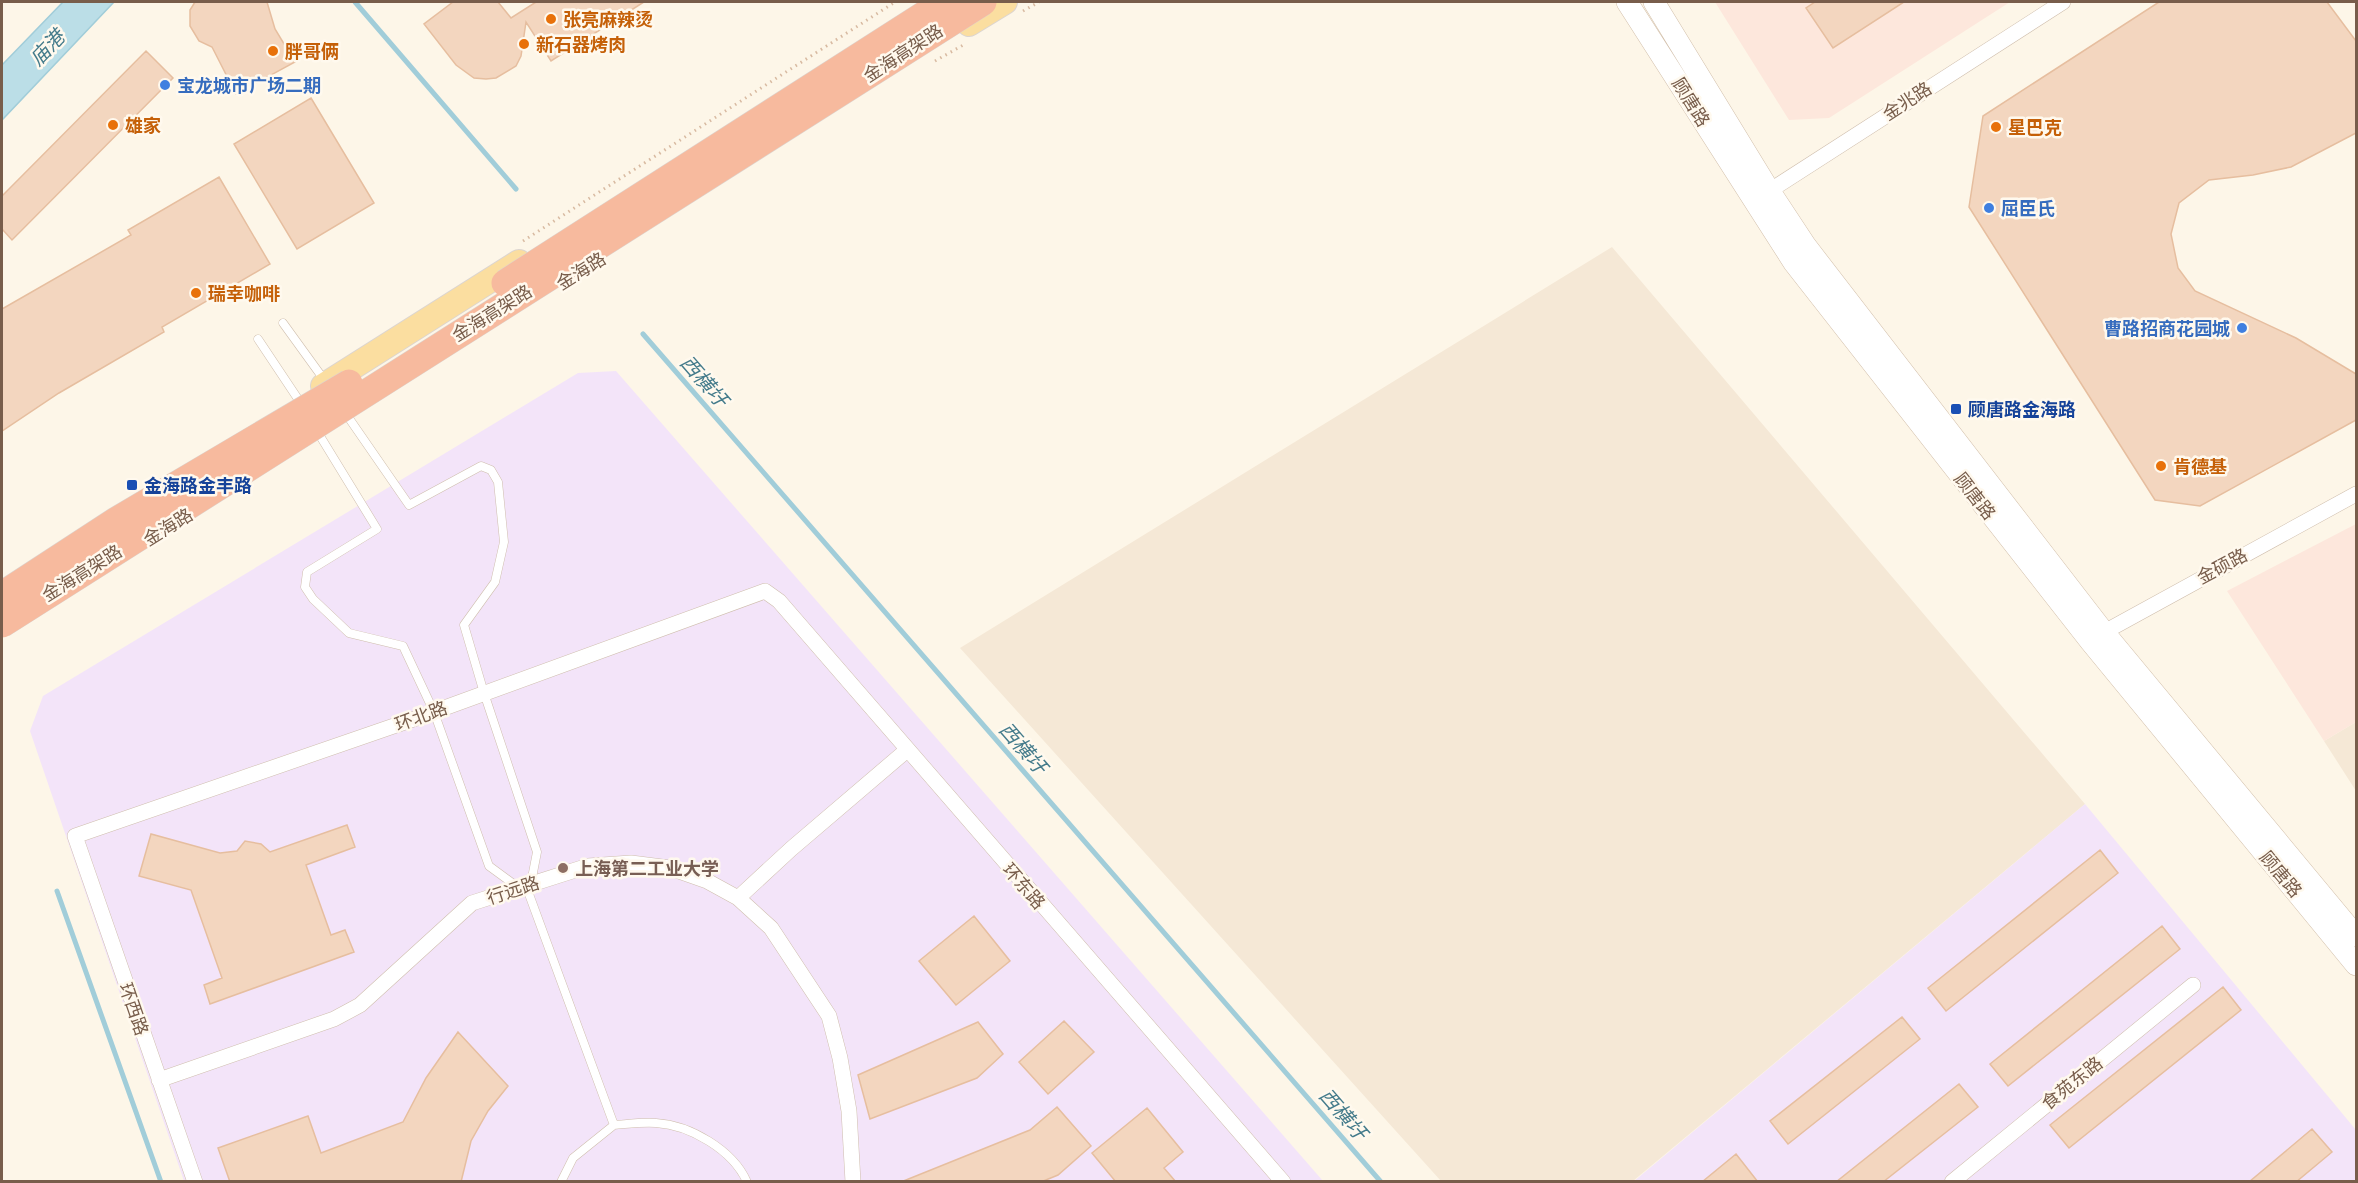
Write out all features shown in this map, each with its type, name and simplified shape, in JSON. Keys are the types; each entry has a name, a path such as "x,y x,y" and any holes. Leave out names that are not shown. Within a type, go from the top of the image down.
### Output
{"highway":[{"name":"金海高架路","path":"2,595 117,520 375,367 944,2"},
{"name":"金海高架路","path":"2,624 983,2"}],"main road":[{"path":"2,585 140,494 327,384 921,2"},
{"name":"金海路","path":"2,632 348,415 373,402 1005,2"},
{"name":"顾唐路","path":"1627,2 1761,196"},
{"name":"顾唐路","path":"1654,2 1761,196 1794,263 2096,636 2356,965"},
{"name":"顾唐路","path":"2096,636 2356,936"}],"street":[{"name":"金兆路","path":"1761,196 2063,2"},
{"name":"金硕路","path":"2096,636 2356,494"},
{"name":"环北路","path":"75,836 434,712 765,591"},
{"name":"环东路","path":"765,591 779,602 1283,1182"},
{"path":"738,898 791,849 908,750"},
{"name":"环西路","path":"75,836 195,1182"},
{"name":"行远路","path":"159,1080 297,1033 334,1019 360,1005 472,903 588,866 631,863 670,868 707,881 738,898 771,928 829,1016 840,1058 849,1112 853,1182"},
{"name":"食苑东路","path":"1952,1182 2193,985"}],"lane":[{"path":"283,323 409,505 481,466 491,470 498,482 504,542 495,582 465,625 484,693 537,852 525,886 614,1125"},
{"path":"258,339 299,400 377,529 307,572 305,586 313,599 350,633 403,646 434,712 489,866 525,886"},
{"path":"561,1182 573,1158 614,1125 658,1123 696,1132 721,1150 744,1175 747,1182"}],"shaded area":[{"path":"1715,2 2010,2 1829,118 1789,120"},
{"path":"1612,247 2085,804 1633,1181 1441,1181 960,648"},
{"name":"上海第二工业大学","path":"616,371 1323,1181 184,1181 30,731 43,696 578,373"},
{"path":"2356,524 2356,722 2324,741 2227,591"},
{"path":"2356,722 2356,791 2324,741"},
{"path":"2085,804 2356,1130 2356,1181 1633,1182"}],"water":[{"name":"庙港","path":"63,2 114,2 2,120 2,65"}],"building":[{"path":"195,2 267,2 275,29 295,62 236,94 212,47 199,41 190,26 190,10"},
{"path":"453,2 498,2 511,18 536,2 644,2 551,61 526,22 521,56 516,66 496,78 486,79 474,78 456,65 424,24"},
{"path":"1815,2 1904,2 1833,48 1806,8"},
{"path":"2159,2 2327,2 2356,41 2356,133 2291,167 2253,175 2209,180 2179,203 2171,234 2178,268 2195,291 2296,338 2356,374 2356,420 2200,506 2155,500 1969,207 1983,116"},
{"path":"146,51 173,78 12,240 2,229 2,196"},
{"path":"311,98 374,203 297,249 234,144"},
{"path":"219,177 270,264 162,327 164,332 59,393 2,431 2,309 131,235 128,230"},
{"path":"347,825 355,847 306,865 331,935 345,930 354,952 210,1004 204,985 222,978 191,890 139,876 151,834 220,853 237,851 245,841 261,844 270,852"},
{"path":"2100,850 2118,873 1946,1011 1928,988"},
{"path":"974,916 1010,961 956,1005 919,961"},
{"path":"2162,926 2180,949 2008,1086 1990,1064"},
{"path":"2223,987 2241,1010 2069,1148 2050,1125"},
{"path":"1902,1017 1920,1039 1788,1144 1770,1121"},
{"path":"1064,1021 1094,1052 1048,1094 1019,1062"},
{"path":"978,1022 1003,1054 977,1078 870,1119 858,1075"},
{"path":"458,1032 508,1086 488,1111 471,1141 461,1182 230,1182 218,1148 308,1116 321,1153 403,1122 426,1078"},
{"path":"1959,1084 1978,1107 1883,1182 1836,1182"},
{"path":"1057,1107 1091,1146 1058,1175 1041,1182 901,1182 1030,1130"},
{"path":"1147,1108 1183,1152 1164,1168 1176,1182 1116,1182 1092,1153"},
{"path":"2312,1129 2332,1152 2296,1182 2249,1182"},
{"path":"1736,1154 1758,1182 1702,1182"}],"waterway":[{"path":"355,2 516,189"},
{"name":"西横圩","path":"643,334 1381,1182"},
{"path":"57,891 161,1182"}],"place":[{"name":"张亮麻辣烫","path":"551,19"},
{"name":"新石器烤肉","path":"524,44"},
{"name":"胖哥俩","path":"273,51"},
{"name":"宝龙城市广场二期","path":"165,85"},
{"name":"雄家","path":"113,125"},
{"name":"星巴克","path":"1996,127"},
{"name":"屈臣氏","path":"1989,208"},
{"name":"瑞幸咖啡","path":"196,293"},
{"name":"曹路招商花园城","path":"2242,328"},
{"name":"顾唐路金海路","path":"1956,409"},
{"name":"肯德基","path":"2161,466"},
{"name":"金海路金丰路","path":"132,485"},
{"name":"上海第二工业大学","path":"563,868"}]}
